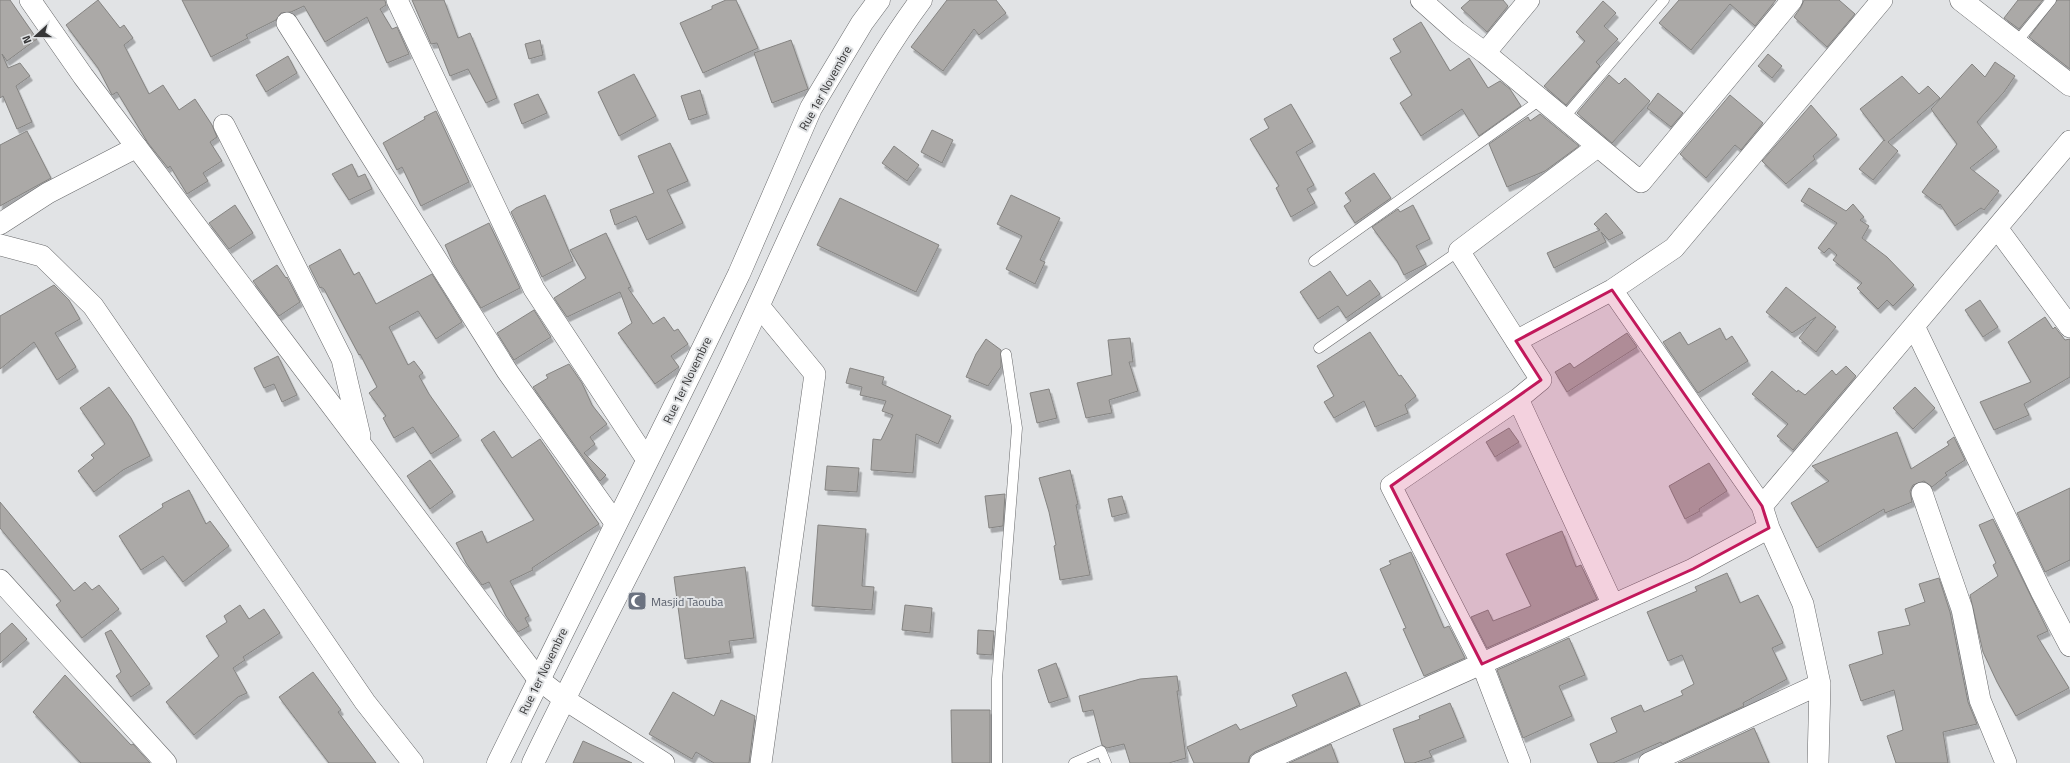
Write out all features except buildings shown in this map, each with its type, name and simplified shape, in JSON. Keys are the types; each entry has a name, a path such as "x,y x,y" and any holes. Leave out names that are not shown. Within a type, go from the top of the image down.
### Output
{"main road":[{"name":"Rue 1er Novembre","path":"498,763 538,678 616,524 739,274 811,108 862,24 879,0"},
{"path":"533,763 564,698 726,376 826,162 865,84 921,0"},
{"path":"1961,0 2070,85"}],"street":[{"path":"30,0 83,76 538,678 564,698 664,763"},
{"path":"397,0 534,289 647,460"},
{"path":"1421,0 1563,120 1641,182 1792,0"},
{"path":"1485,53 1529,0"},
{"path":"1516,342 1612,290 1674,248 1882,0"},
{"path":"287,23 507,371 616,524"},
{"path":"224,125 342,359 362,444"},
{"path":"1762,506 2070,141"},
{"path":"0,224 48,193 137,147"},
{"path":"1520,763 1482,664 1392,486 1518,399 1541,380 1459,251 1597,147"},
{"path":"1997,228 2070,327"},
{"path":"0,245 42,256 93,306 365,702 413,763"},
{"path":"1612,290 1762,506 1769,528 1803,604 1820,684 1818,763"},
{"path":"759,306 815,374 761,763"},
{"path":"1914,326 2041,591 2070,646"},
{"path":"1518,399 1613,605"},
{"path":"1922,493 1962,609 1980,700 2006,763"},
{"path":"1260,763 1693,569 1769,528"},
{"path":"0,580 166,763"},
{"path":"1649,763 1820,684"}],"lane":[{"path":"1563,120 1664,0"},
{"path":"2016,43 2051,0"},
{"path":"1314,260 1540,100"},
{"path":"1319,348 1459,251"},
{"path":"997,763 997,679 1017,428 1006,354"},
{"path":"1074,763 1101,751 1106,763"}],"highlighted area":[{"path":"1612,290 1762,506 1769,528 1693,569 1482,664 1391,486 1541,380 1516,341"}],"place":[{"name":"Masjid Taouba","path":"637,601"}]}
